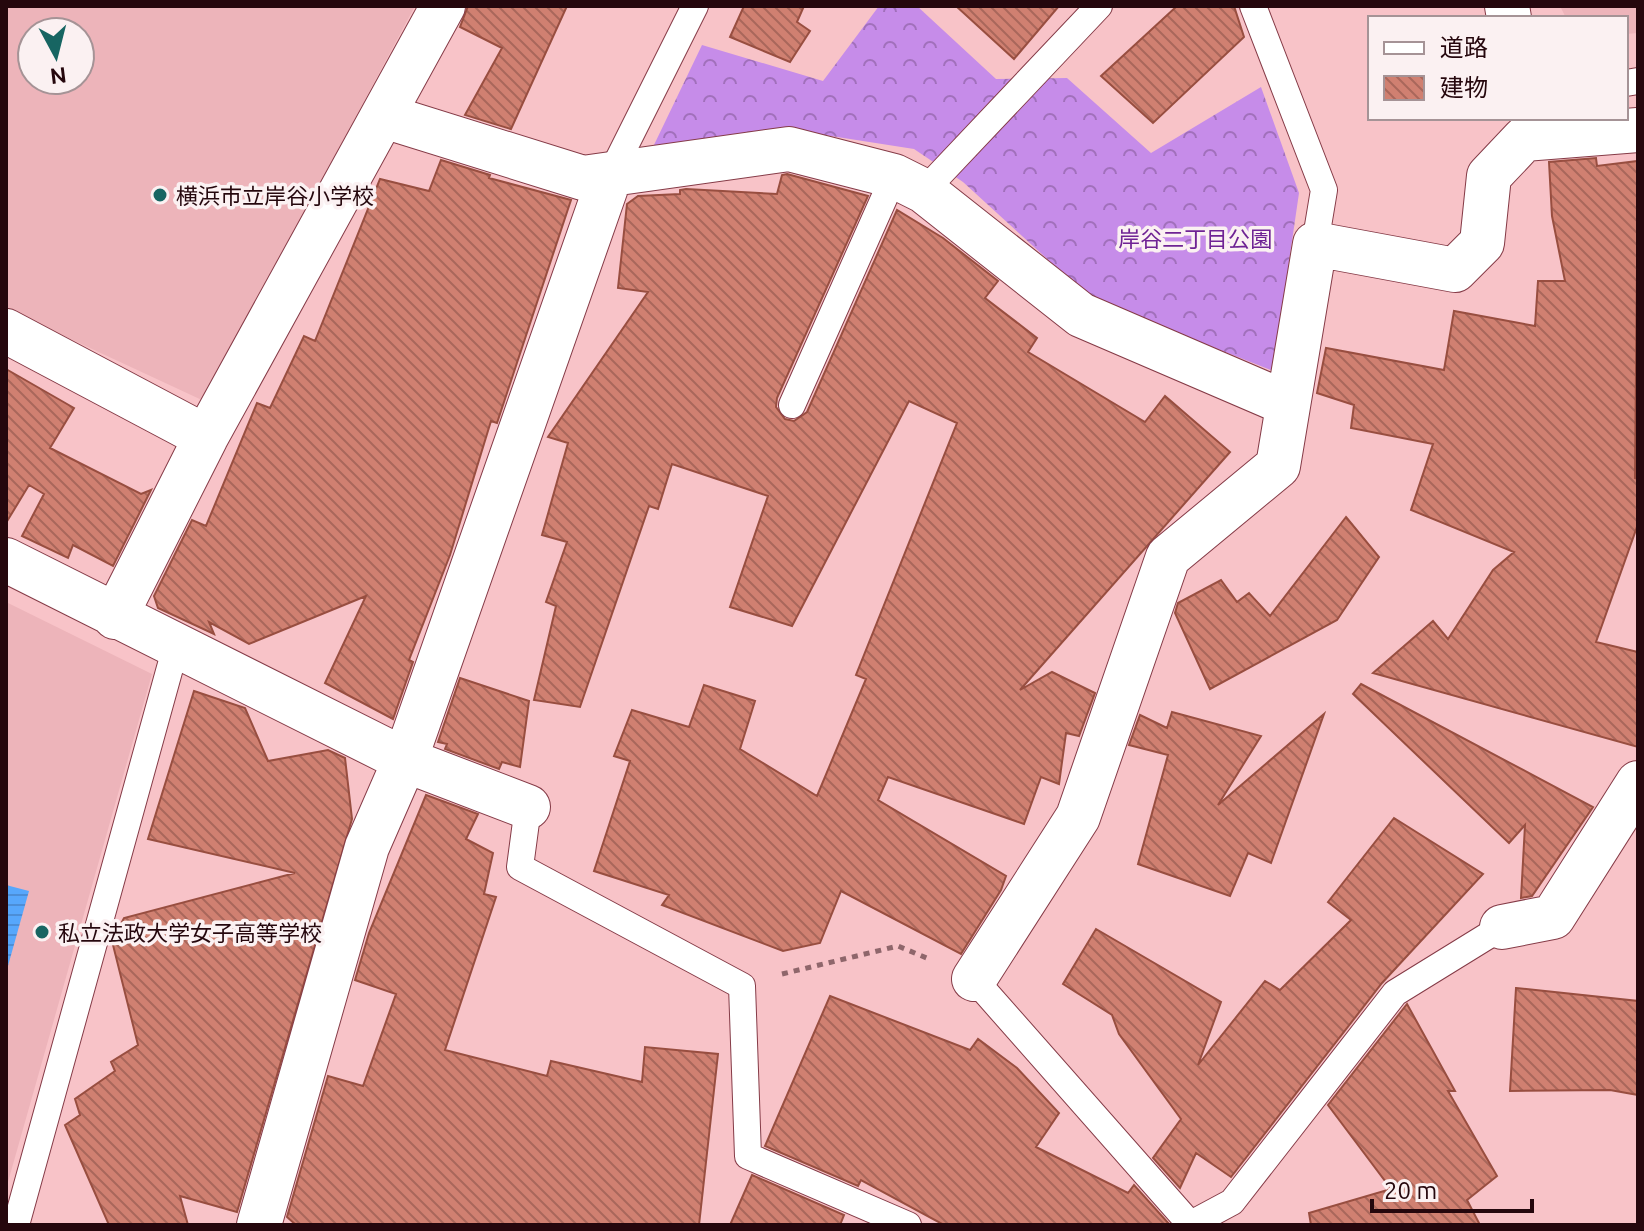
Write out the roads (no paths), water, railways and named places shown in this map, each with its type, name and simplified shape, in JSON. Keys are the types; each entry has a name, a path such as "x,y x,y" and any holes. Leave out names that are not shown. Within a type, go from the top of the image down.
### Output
{"street":[{"path":"115,617 206,437 443,6"},
{"path":"384,116 583,178 789,149 909,183 1081,315 1288,404"},
{"path":"974,979 1078,817 1168,557 1278,466 1315,244 1455,270 1482,243 1489,176 1522,128 1638,130"},
{"path":"259,1225 367,847 405,760 610,176"},
{"path":"6,331 206,437"},
{"path":"6,560 405,760 528,807"},
{"path":"1502,927 1553,917 1638,783"}],"lane":[{"path":"610,176 695,6"},
{"path":"792,405 909,183 1099,6"},
{"path":"1253,6 1324,190 1315,244"},
{"path":"16,1225 176,646"},
{"path":"528,807 520,867 742,986 748,1156 908,1225"},
{"path":"974,979 1191,1224 1232,1202 1395,993 1502,927"}],"water":[{"path":"6,885 29,891 6,973"}],"place":[{"name":"横浜市立岸谷小学校","path":"160,195"},
{"name":"私立法政大学女子高等学校","path":"42,932"}],"park label":[{"name":"岸谷二丁目公園","path":"1195,238"}]}
